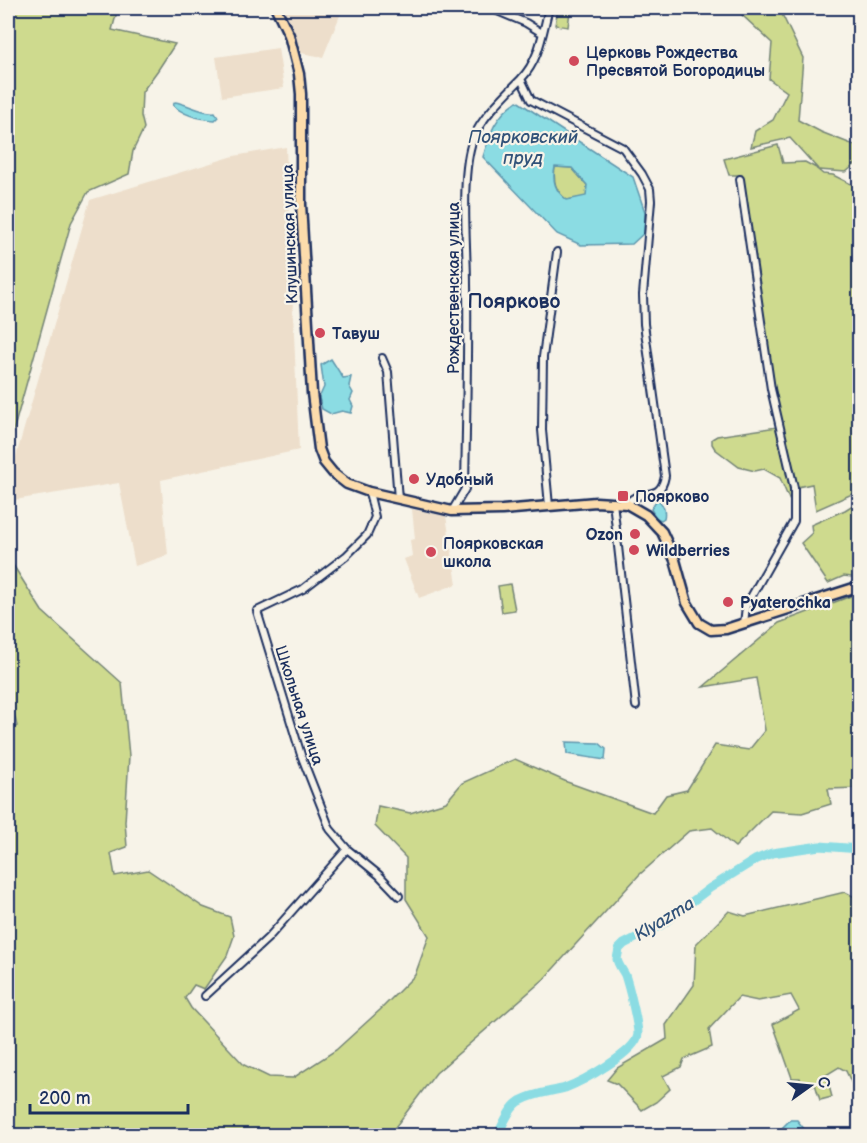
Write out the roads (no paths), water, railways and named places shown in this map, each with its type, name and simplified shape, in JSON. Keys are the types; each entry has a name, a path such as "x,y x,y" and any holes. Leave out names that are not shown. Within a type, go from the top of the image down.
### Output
{"main road":[{"name":"Клушинская улица","path":"276,8 290,34 301,94 302,231 315,430 324,462 333,473 347,484 369,492"},
{"path":"369,492 452,511 613,502 627,504 646,515 662,532 675,560 687,603 699,623 711,630 726,630 860,586"}],"street":[{"path":"490,8 542,33"},
{"name":"Рождественская улица","path":"452,511 465,489 468,335 466,180 469,153 474,137 498,103 530,70 538,57 549,8"},
{"path":"521,79 531,100 623,148 650,189 644,314 665,476 663,486 659,491 633,497 627,504"},
{"path":"740,179 771,389 794,488 794,521 746,606 744,624"},
{"path":"549,506 542,430 543,357 557,252"},
{"path":"382,358 388,372 392,451 398,499"},
{"name":"Школьная улица","path":"369,492 375,517 367,535 346,556 303,589 257,611 301,755 330,828 348,849 380,875 399,896"},
{"path":"613,502 636,706"},
{"path":"206,996 268,938 348,849"}],"water":[{"name":"Поярковский пруд","path":"517,101 633,177 645,212 644,233 632,244 581,245 557,234 483,157 494,126","holes":["555,167 572,168 587,185 586,196 567,200 557,189 554,172"]},
{"path":"175,102 206,112 215,112 218,117 215,120 192,116 177,109 173,105"},
{"path":"331,359 343,378 351,377 349,386 353,393 350,400 353,406 351,413 342,411 331,414 322,409 319,398 324,387 321,365"},
{"path":"657,499 664,510 664,518 661,520 656,518 651,509"},
{"path":"566,742 599,743 606,749 605,760 567,754"},
{"path":"790,1120 797,1120 805,1130 805,1135 778,1135"}],"waterway":[{"name":"Klyazma","path":"497,1136 509,1112 520,1101 536,1094 565,1088 583,1080 607,1066 635,1041 638,1034 637,1022 625,975 617,959 619,949 624,944 661,925 710,888 755,860 772,853 820,846 860,849"}],"place":[{"name":"Церковь Рождества Пресвятой Богородицы","path":"574,61"},
{"name":"Тавуш","path":"320,333"},
{"name":"Удобный","path":"414,479"},
{"name":"Поярково","path":"623,496"},
{"name":"Ozon","path":"635,534"},
{"name":"Wildberries","path":"634,550"},
{"name":"Поярковская школа","path":"431,552"},
{"name":"Pyaterochka","path":"728,602"}],"district":[{"name":"Поярково","path":"514,301"}]}
